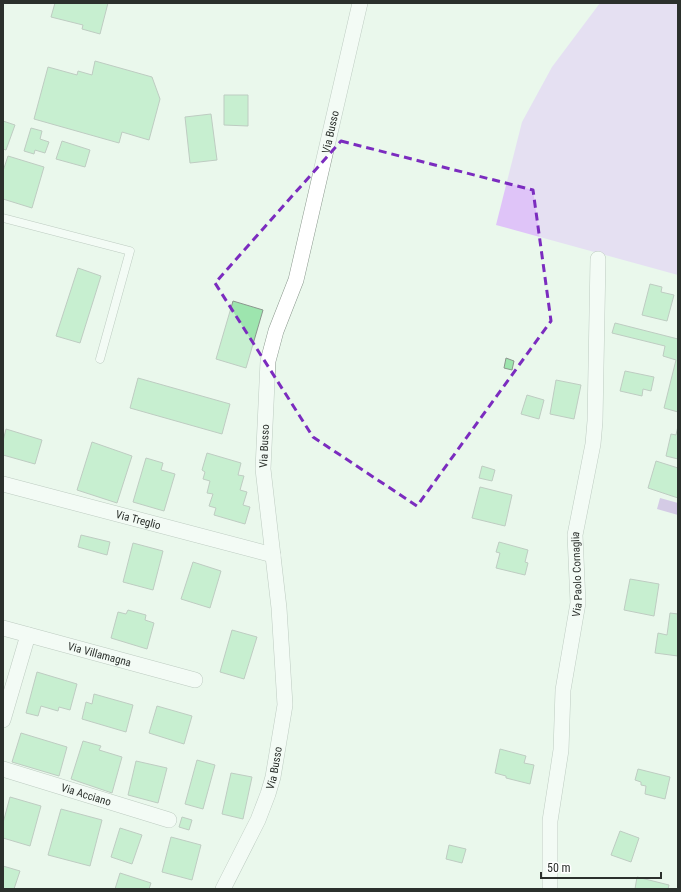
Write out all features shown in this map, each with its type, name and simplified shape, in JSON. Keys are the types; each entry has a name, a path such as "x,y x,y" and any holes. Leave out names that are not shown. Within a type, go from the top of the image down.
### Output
{"street":[{"name":"Via Busso","path":"223,889 258,820 268,794 273,777 284,715 284,677 273,555 263,469 269,355 298,271 360,3"},
{"name":"Via Paolo Cornaglia","path":"550,889 550,821 561,750 564,690 578,603 575,534 595,421 598,259"},
{"name":"Via Treglio","path":"3,484 273,555"},
{"name":"Via Villamagna","path":"3,628 196,680"},
{"path":"3,720 28,635"},
{"name":"Via Acciano","path":"3,769 169,820"}],"lane":[{"path":"3,218 130,251 100,359"}],"highlighted area":[{"path":"341,141 533,190 551,321 417,506 313,437 215,283"}],"shaded area":[{"path":"600,3 678,3 678,275 496,225 522,122 552,67"},
{"path":"660,498 678,503 678,515 657,509"}],"building":[{"path":"55,3 108,3 100,34 82,29 83,25 51,17"},
{"path":"95,61 152,77 160,99 149,140 122,132 119,143 34,119 48,67 77,75 78,71 92,75"},
{"path":"224,95 248,95 248,126 224,125"},
{"path":"211,114 217,160 190,163 185,117"},
{"path":"3,121 15,125 6,150 3,149"},
{"path":"31,128 42,131 40,139 49,142 45,153 35,150 34,154 24,151"},
{"path":"62,141 90,150 85,167 56,159"},
{"path":"8,156 44,167 32,208 3,199 3,171"},
{"path":"78,268 101,276 80,343 56,336"},
{"path":"650,284 662,287 661,292 674,295 667,321 642,315"},
{"path":"233,301 263,310 246,368 216,359"},
{"path":"615,323 678,339 678,412 664,408 676,360 663,356 665,346 612,333"},
{"path":"506,358 514,361 512,370 504,368"},
{"path":"625,371 654,377 651,391 643,389 642,396 620,391"},
{"path":"138,378 230,404 222,434 130,408"},
{"path":"556,380 581,385 574,419 550,414"},
{"path":"527,395 544,400 539,419 521,414"},
{"path":"678,426 678,459 666,456 671,434 676,435"},
{"path":"6,429 42,440 35,464 3,455 3,441"},
{"path":"92,442 132,456 117,503 77,490"},
{"path":"207,453 241,463 238,475 244,476 240,490 247,492 243,505 250,507 245,524 214,515 216,508 209,506 213,494 207,493 210,481 203,479 205,472 202,470"},
{"path":"146,458 163,463 161,470 175,474 164,511 133,502"},
{"path":"656,461 678,468 678,498 648,488"},
{"path":"482,466 495,470 492,481 479,478"},
{"path":"480,487 512,495 505,526 472,518"},
{"path":"81,535 110,542 107,555 78,547"},
{"path":"499,542 528,550 525,562 528,563 525,575 496,568 500,553 496,552"},
{"path":"133,543 163,551 153,590 123,582"},
{"path":"193,562 221,571 210,608 181,599"},
{"path":"630,579 659,584 654,616 624,610"},
{"path":"128,610 146,615 145,620 154,623 147,649 111,638 118,612 126,614"},
{"path":"670,613 678,614 678,656 655,653 658,633 667,635"},
{"path":"232,630 257,637 244,679 220,672"},
{"path":"37,672 77,684 70,710 59,707 58,711 41,706 38,716 26,713"},
{"path":"94,694 133,705 126,732 82,719 86,702 92,704"},
{"path":"157,706 192,716 184,744 149,733"},
{"path":"21,733 67,747 59,776 12,762"},
{"path":"83,741 101,746 99,750 122,757 112,793 71,779"},
{"path":"500,749 526,756 524,763 534,765 530,784 506,778 506,776 495,773"},
{"path":"197,760 215,765 203,809 185,804"},
{"path":"136,761 167,768 158,803 128,795"},
{"path":"638,769 670,777 665,799 645,794 646,786 641,785 641,782 635,780"},
{"path":"231,773 252,777 243,819 222,814"},
{"path":"10,797 41,806 30,846 3,838 3,823"},
{"path":"61,809 102,820 90,866 48,855"},
{"path":"182,817 192,820 189,830 179,827"},
{"path":"120,828 142,835 132,864 111,857"},
{"path":"620,831 639,838 631,862 611,855"},
{"path":"171,837 201,845 192,880 162,872"},
{"path":"449,845 466,849 462,863 446,859"},
{"path":"3,866 20,871 14,889 3,889"},
{"path":"120,873 151,883 149,889 115,889"},
{"path":"637,877 669,885 668,889 635,889"}]}
